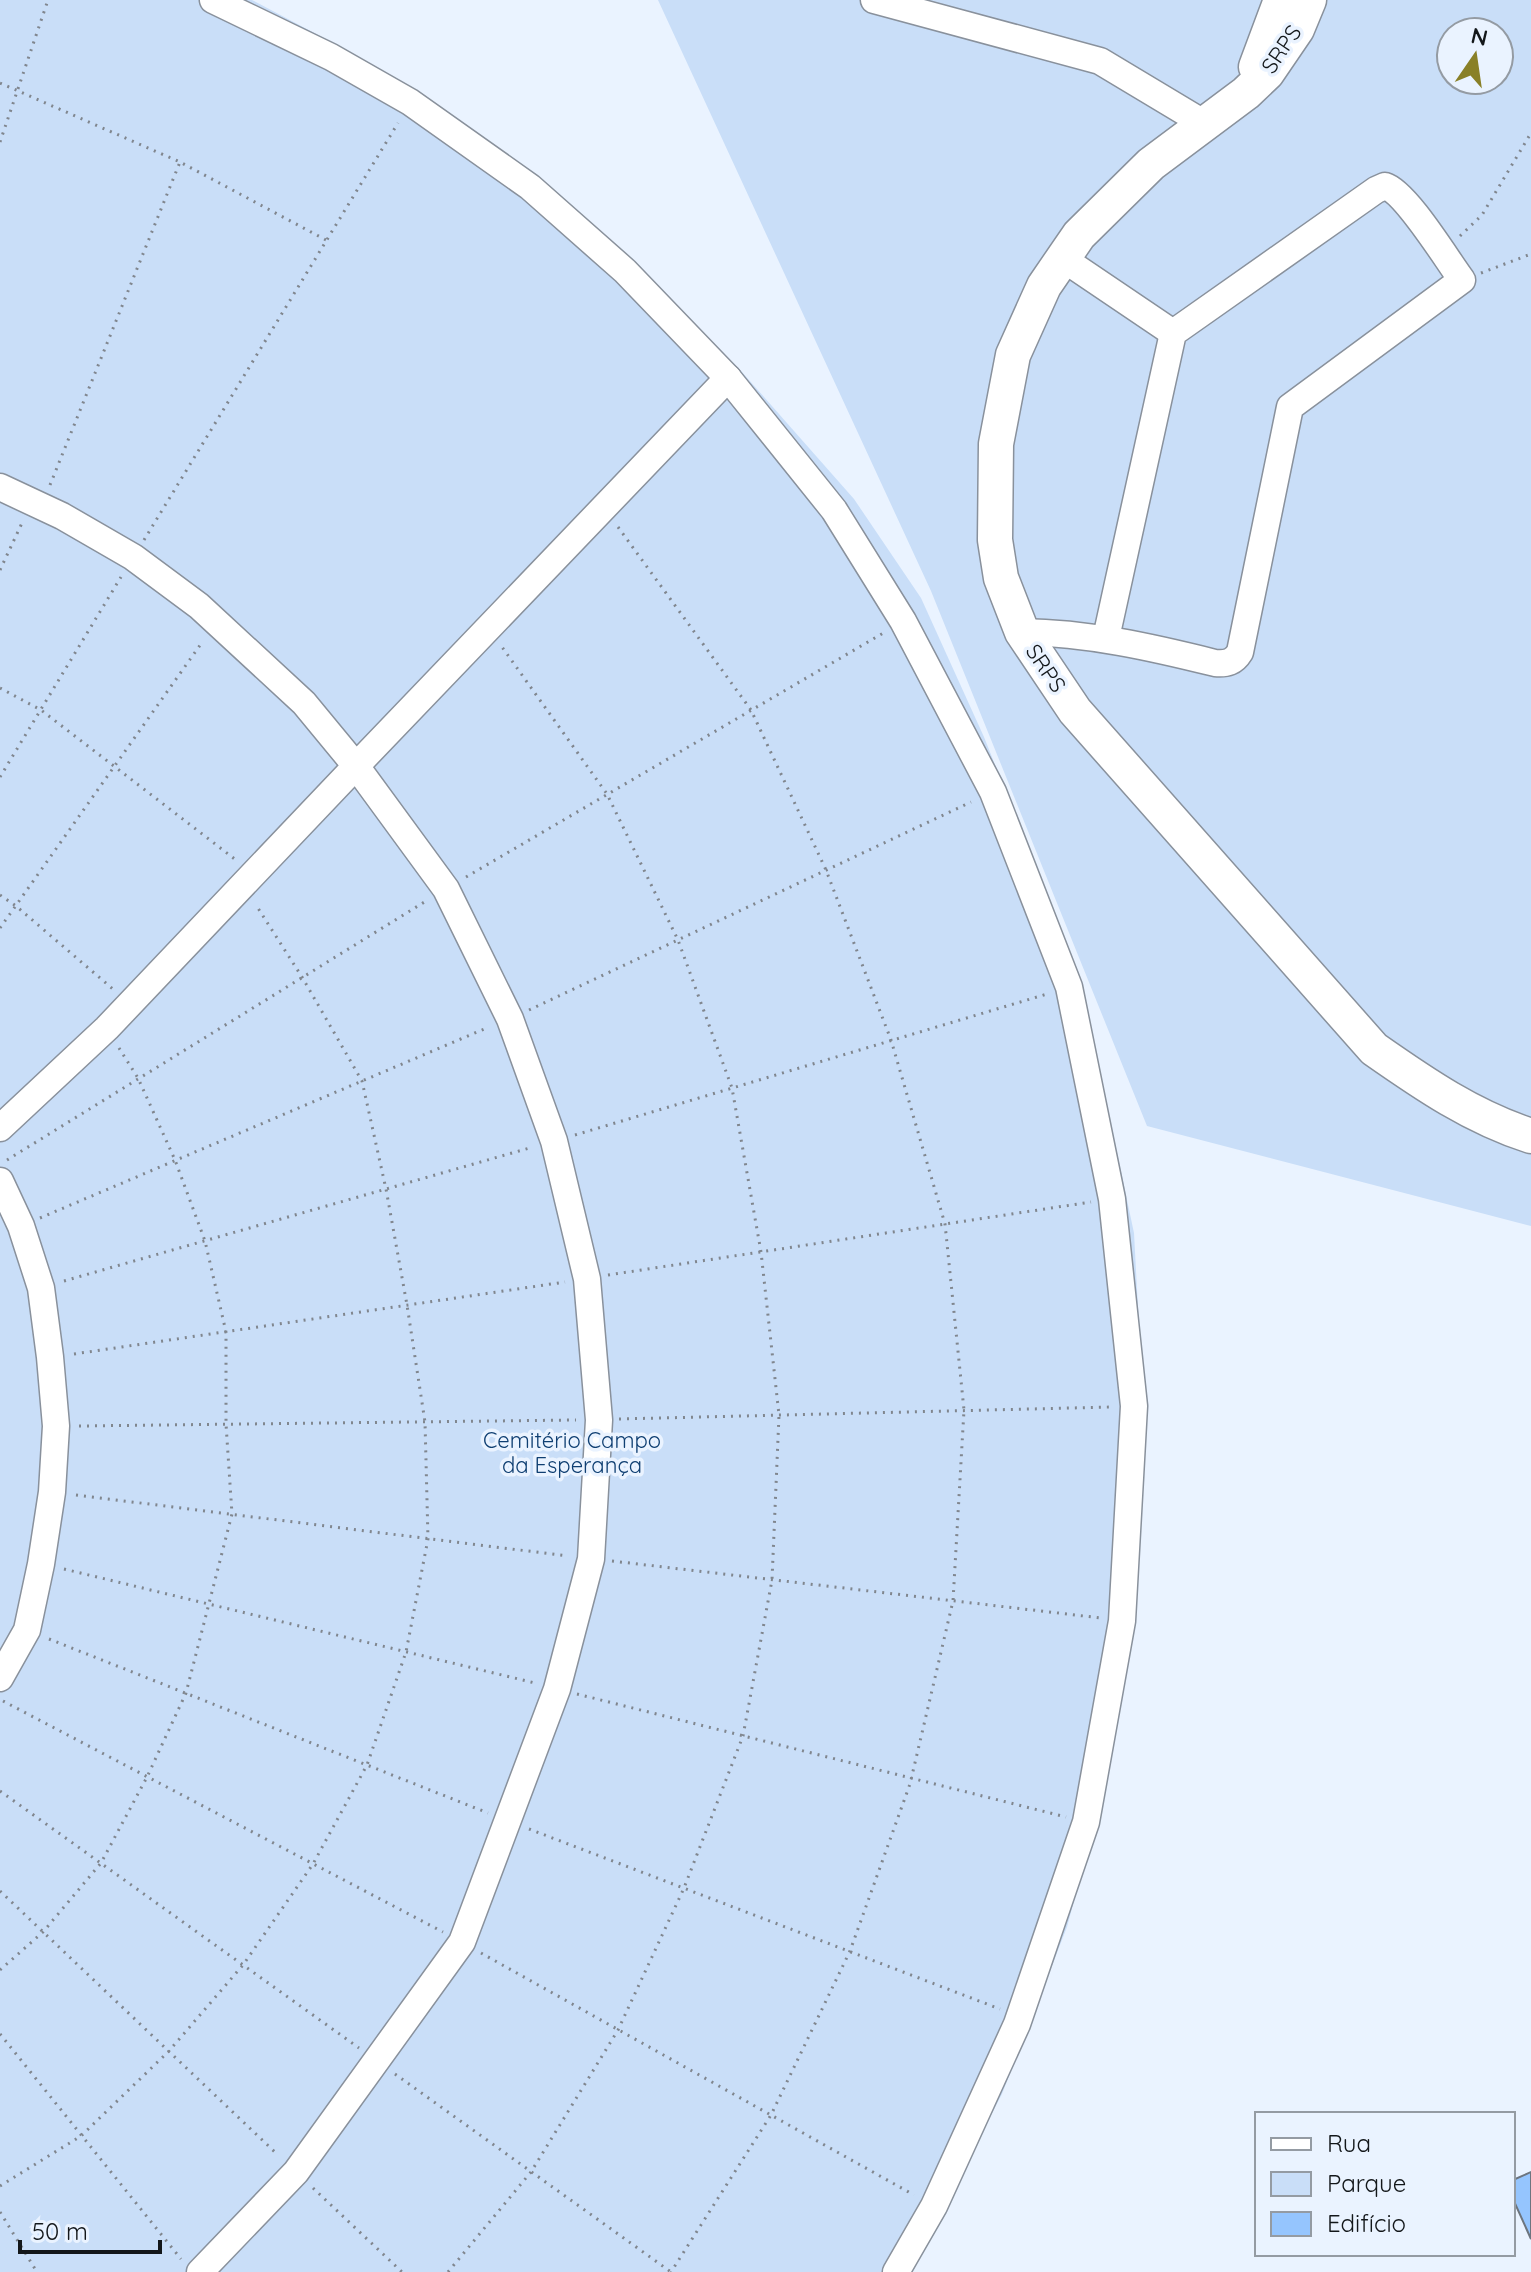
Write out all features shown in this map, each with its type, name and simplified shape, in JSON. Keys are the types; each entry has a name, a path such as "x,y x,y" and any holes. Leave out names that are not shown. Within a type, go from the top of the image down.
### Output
{"main road":[{"name":"SRPS","path":"1246,93 1281,0"},
{"name":"SRPS","path":"1309,0 1297,29 1267,73 1246,93 1151,164 1079,235 1044,286 1013,355 996,444 995,540 1001,578 1022,632 1075,711 1374,1049 1427,1086 1497,1125 1531,1136"}],"lane":[{"path":"213,0 331,57 410,102 542,197 625,271 728,378 842,522 903,621 993,792 1069,987 1112,1199 1134,1406 1122,1621 1086,1822 1017,2024 934,2206 896,2272"},
{"path":"874,0 1100,61 1205,124"},
{"path":"1022,632 1106,638 1215,663 1230,662 1237,657 1290,407 1462,280 1394,189 1381,187 1173,333 1106,638"},
{"path":"1062,258 1173,333"},
{"path":"0,1128 107,1028 728,378"},
{"path":"0,487 133,557 199,606 304,703 356,766 446,889 510,1019 554,1141 587,1279 599,1420 591,1559 557,1689 462,1942 296,2172 191,2266"},
{"path":"0,1181 21,1226 41,1288 56,1426 52,1492 27,1630 0,1678"}],"path":[{"path":"0,142 48,0"},
{"path":"0,83 180,162 326,240"},
{"path":"0,777 410,102"},
{"path":"1442,253 1482,215 1531,133"},
{"path":"0,570 37,504 180,162"},
{"path":"1462,280 1531,254"},
{"path":"0,1791 671,2272 771,2115 850,1951 910,1784 953,1601 964,1410 945,1224 891,1040 826,870 751,710 603,508"},
{"path":"0,928 217,622"},
{"path":"448,2272 531,2172 618,2030 684,1888 743,1736 772,1580 779,1415 761,1252 732,1088 678,940 607,794 489,628"},
{"path":"0,688 41,710 115,765 248,879 362,1081 399,1261 425,1422 428,1539 406,1652 367,1765 313,1864 243,1965 169,2051 81,2136 0,2186"},
{"path":"0,895 130,1004"},
{"path":"0,1970 43,1932 101,1863 147,1777 186,1693 232,1514 226,1424 226,1332 205,1241 175,1160 138,1078 107,1028"},
{"path":"0,1891 402,2272"},
{"path":"0,2034 191,2266"},
{"path":"0,2212 37,2272"}],"green space":[{"name":"Cemitério Campo da Esperança","path":"0,0 252,0 417,92 569,208 741,371 854,499 921,598 984,737 1074,964 1086,1006 1134,1233 1145,1439 1138,1575 1099,1807 1067,1927 1002,2094 909,2272 0,2272"},
{"path":"658,0 1531,0 1531,1226 1147,1126 931,591"}],"building":[{"path":"1531,2172 1531,2239 1515,2203 1515,2179"}]}
